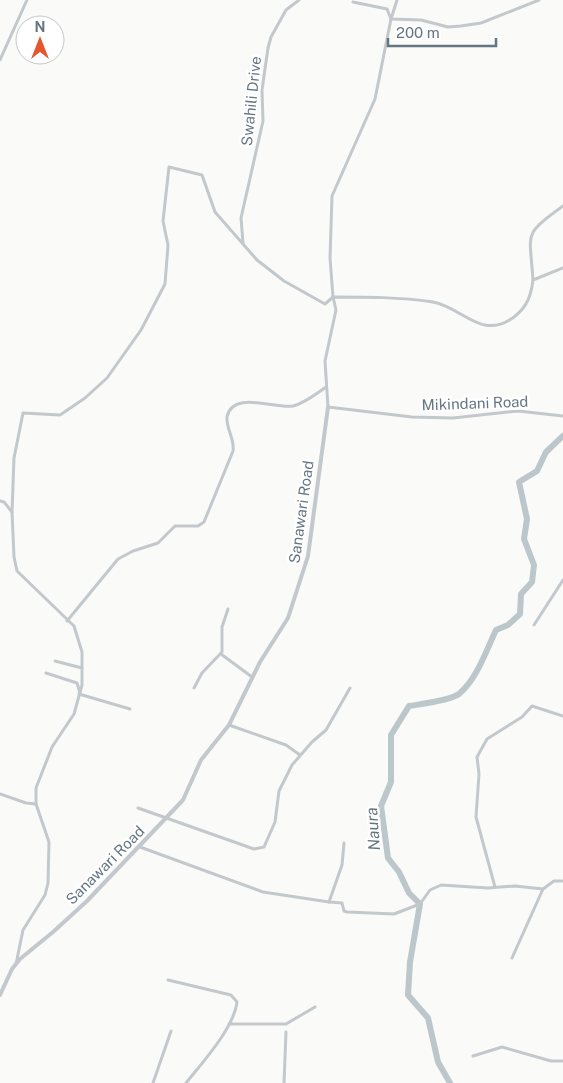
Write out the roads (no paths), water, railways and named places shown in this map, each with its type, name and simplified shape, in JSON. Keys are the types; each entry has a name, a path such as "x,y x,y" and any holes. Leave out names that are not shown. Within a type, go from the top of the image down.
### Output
{"street":[{"path":"0,60 26,0"},
{"name":"Swahili Drive","path":"243,243 241,218 263,121 262,90 268,48 271,37 286,10 299,0"},
{"name":"Sanawari Road","path":"0,995 16,964 53,932 140,847 183,800 201,760 228,725 243,701 252,677 288,618 308,556 328,407 325,361 336,310 330,258 332,196 375,99 391,19 397,0"},
{"path":"353,2 387,9 391,19 461,26 481,23 539,0"},
{"path":"16,964 23,930 45,895 48,883 49,842 36,804 36,788 42,768 52,747 74,714 79,694 82,652 74,626 18,570 14,557 12,512 14,458 23,413 60,415 107,378 141,330 165,284 168,245 163,221 169,167 202,175 215,212 257,260 284,281 325,304 333,297 404,298 442,304 472,321 490,326 506,322 516,315 530,298 533,280 530,242 532,232 538,223 563,206"},
{"path":"533,280 563,268"},
{"path":"68,621 123,556 156,544 175,526 198,526 204,522 233,451 233,442 227,422 228,413 233,407 247,402 291,406 306,400 326,387"},
{"name":"Mikindani Road","path":"328,407 412,417 454,418 518,411 563,416"},
{"path":"0,501 4,502 12,512"},
{"path":"534,625 563,580"},
{"path":"194,688 202,673 222,654 222,627 228,608"},
{"path":"222,654 252,677"},
{"path":"55,661 82,668"},
{"path":"46,673 77,683 79,694"},
{"path":"138,808 254,849 264,847 276,822 279,791 294,762 324,732 350,688"},
{"path":"79,694 130,709"},
{"path":"495,888 475,810 479,774 478,754 487,739 522,717 532,706 563,716"},
{"path":"228,725 286,745 300,755"},
{"path":"0,794 26,803 36,804"},
{"path":"329,902 342,865 344,843"},
{"path":"140,847 263,892 342,903 344,911 347,912 394,914 420,904 430,890 441,885 495,888 515,886 543,889"},
{"path":"512,958 543,889 554,881 563,880"},
{"path":"168,980 235,998 236,1006 228,1024 214,1047 186,1083"},
{"path":"228,1024 286,1024 316,1007"},
{"path":"153,1083 171,1031"},
{"path":"284,1083 286,1032"},
{"path":"473,1056 502,1047 551,1061 563,1061"}],"waterway":[{"name":"Naura","path":"450,1083 438,1062 428,1018 408,995 410,962 420,904 409,893 399,872 388,858 381,806 391,782 391,735 409,706 442,700 459,694 476,673 496,630 508,625 520,614 521,594 532,582 534,565 524,539 527,519 519,482 537,471 546,452 563,436"}]}
